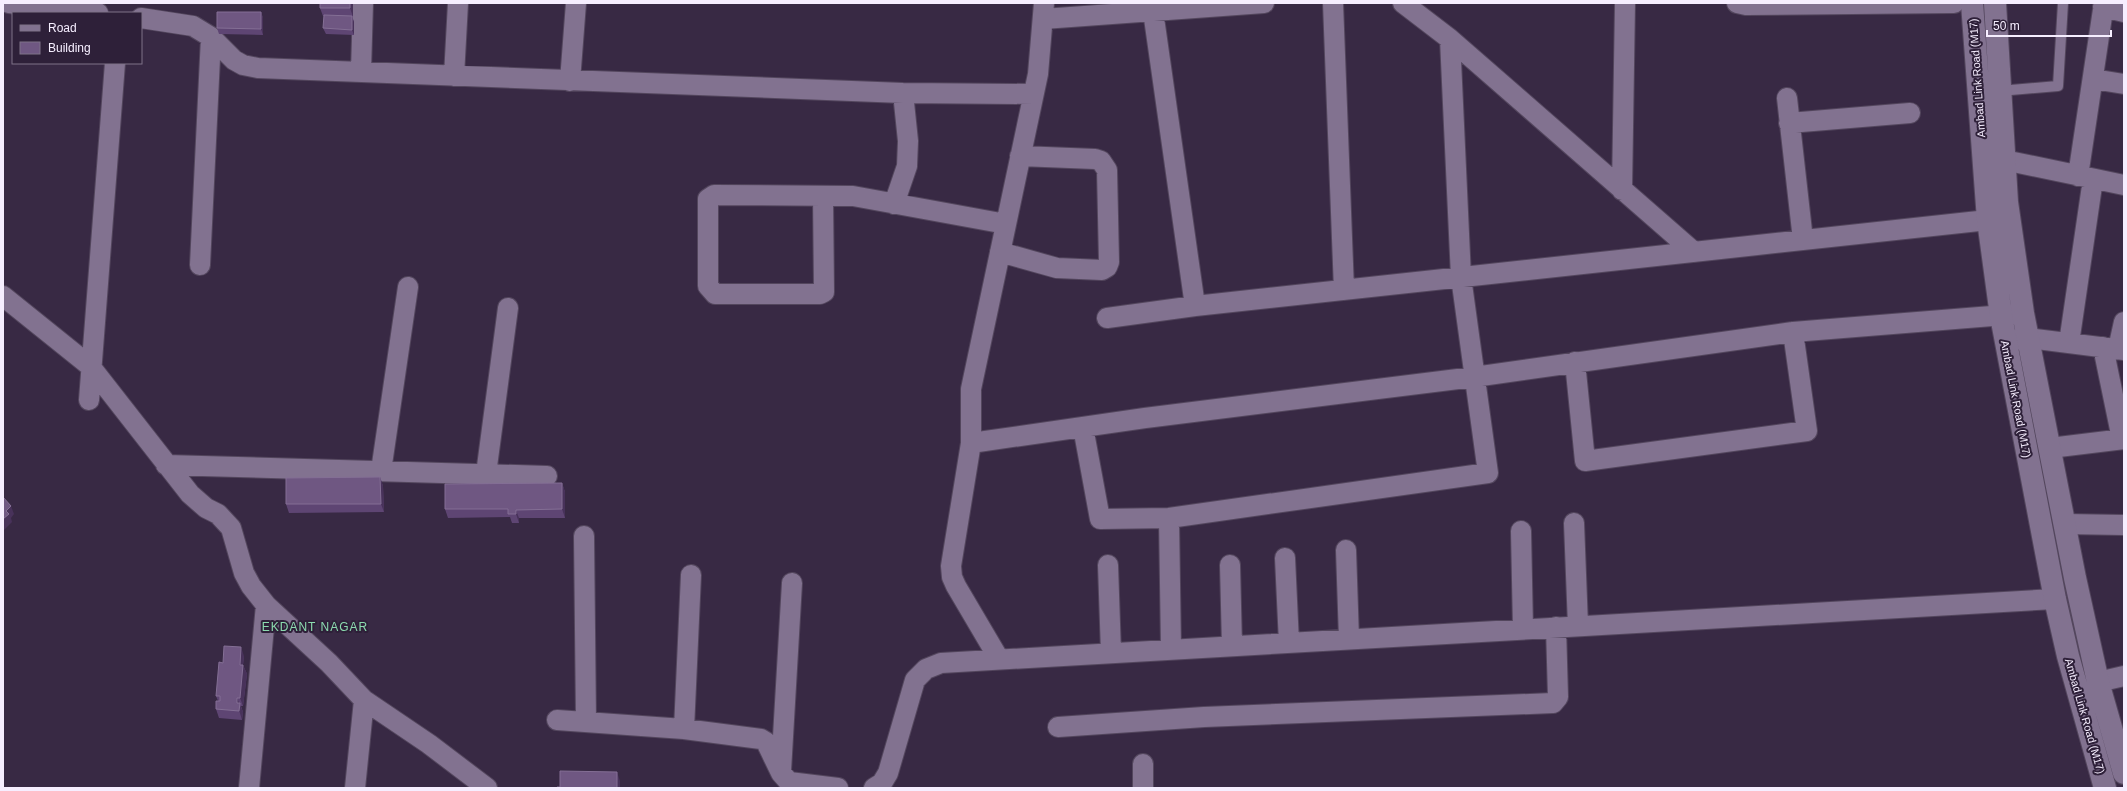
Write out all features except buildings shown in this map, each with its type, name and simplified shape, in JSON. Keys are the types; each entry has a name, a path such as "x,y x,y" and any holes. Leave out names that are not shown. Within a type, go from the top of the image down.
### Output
{"main road":[{"name":"Ambad Link Road (M17)","path":"1972,3 1988,220 2000,316 2053,590 2068,656 2105,788"},
{"name":"Ambad Link Road (M17)","path":"1995,3 2004,160 2010,225 2023,313 2075,578 2098,682 2124,773"},
{"path":"2053,590 2075,578"}],"street":[{"path":"9,3 89,12"},
{"path":"361,71 363,3"},
{"path":"454,76 458,3"},
{"path":"570,81 576,3"},
{"path":"999,659 967,606 952,577 952,556 971,443 971,389 1038,74 1043,11 1153,11 1230,4 1264,3"},
{"path":"1333,3 1344,290"},
{"path":"1403,3 1450,39 1694,252"},
{"path":"1622,190 1625,3"},
{"path":"1737,3 1746,5 1954,3"},
{"path":"2069,343 2093,78 2103,5 2124,12"},
{"path":"1153,11 1195,306"},
{"path":"142,18 193,26 211,37 234,60 243,65 258,68 903,93 1033,94"},
{"path":"200,265 211,37"},
{"path":"1084,427 1100,519 1169,518 1488,473 1474,377 1462,277 1450,39"},
{"path":"89,400 90,366 115,64"},
{"path":"2093,78 2124,84"},
{"path":"894,204 907,166 908,141 903,93"},
{"path":"1787,98 1803,240"},
{"path":"1790,124 1910,113"},
{"path":"1000,252 1067,269 1102,270 1107,267 1109,262 1107,170 1105,164 1095,159 1020,156"},
{"path":"2004,160 2124,186"},
{"path":"823,196 824,292 820,294 715,294 710,290 708,286 708,199 714,195 853,196 1006,224"},
{"path":"1106,318 1195,306 1988,220"},
{"path":"381,472 408,288"},
{"path":"3,296 90,366 166,465 197,502 226,520 231,528 244,573 251,586 266,605 329,663 364,700 429,744 487,788"},
{"path":"486,474 508,308"},
{"path":"971,443 1474,377 1793,332 2023,313"},
{"path":"2050,448 2123,439 2115,349 2124,322"},
{"path":"1575,362 1585,461 1807,431 1793,332"},
{"path":"2005,341 2028,338 2115,349"},
{"path":"166,465 547,476"},
{"path":"1169,518 1171,649"},
{"path":"1574,523 1578,626"},
{"path":"2065,524 2124,526"},
{"path":"1521,531 1523,629"},
{"path":"584,536 586,722"},
{"path":"1346,550 1349,639"},
{"path":"1285,558 1289,643"},
{"path":"1108,565 1111,653"},
{"path":"1230,565 1232,646"},
{"path":"684,729 691,575"},
{"path":"781,773 792,582"},
{"path":"874,788 882,783 888,773 912,687 920,674 926,669 941,663 1556,628 2053,590"},
{"path":"249,788 266,605"},
{"path":"1058,727 1204,717 1553,703 1558,697 1556,628"},
{"path":"2098,682 2124,676"},
{"path":"355,788 364,700"},
{"path":"557,720 684,729 761,739 766,742 781,773 786,779 795,784 838,788"},
{"path":"1143,764 1143,788"}],"lane":[{"path":"2000,91 2058,86 2063,3"}],"district":[{"name":"EKDANT NAGAR","path":"315,627"}]}
